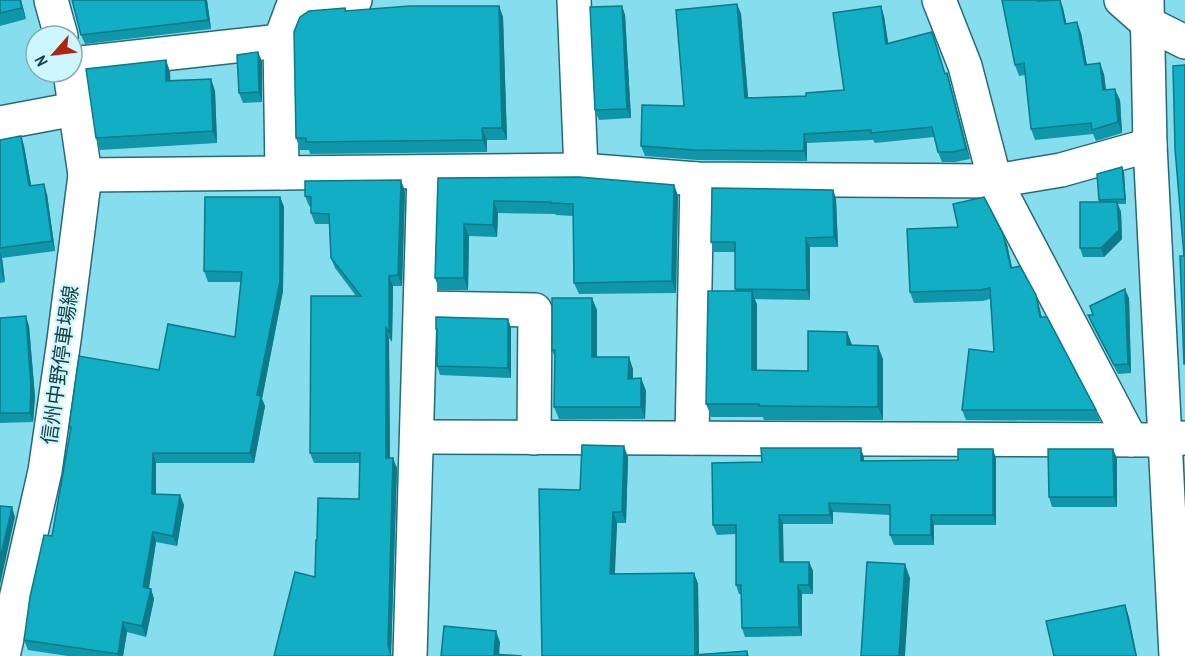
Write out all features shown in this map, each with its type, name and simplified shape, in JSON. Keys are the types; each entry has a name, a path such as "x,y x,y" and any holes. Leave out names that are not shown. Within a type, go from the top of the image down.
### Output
{"street":[{"path":"51,0 58,24"},
{"path":"282,173 280,40 292,3 355,0"},
{"path":"574,0 581,170"},
{"path":"939,0 965,66 995,181 1131,440"},
{"path":"1121,0 1147,11 1185,42"},
{"path":"1147,11 1150,145 1175,439 1176,656"},
{"path":"84,63 280,40"},
{"name":"信州中野停車場線","path":"3,656 45,471 85,175 72,84"},
{"path":"0,123 75,109"},
{"path":"85,175 581,170 697,178 995,181 1060,170 1150,145"},
{"path":"410,656 422,308 424,173"},
{"path":"693,438 697,178"},
{"path":"422,308 535,310 534,438"},
{"path":"418,437 1175,439"}],"building":[{"path":"0,0 20,0 22,8 0,13"},
{"path":"72,0 205,0 208,20 84,35 84,24 78,24"},
{"path":"1002,0 1060,0 1065,24 1077,22 1085,65 1100,63 1103,90 1115,89 1118,122 1092,130 1091,123 1031,129 1024,63 1015,65"},
{"path":"737,4 745,98 806,96 806,93 844,90 833,13 881,6 886,44 932,32 945,74 947,73 966,149 938,152 932,127 871,133 871,130 804,134 804,151 694,150 641,146 642,105 684,106 676,10"},
{"path":"410,6 499,6 502,128 482,128 483,140 306,142 306,138 296,138 294,32 300,17 309,11"},
{"path":"622,6 627,109 595,110 590,7"},
{"path":"258,52 259,92 239,93 237,55"},
{"path":"166,60 166,81 211,79 213,131 96,138 86,69"},
{"path":"1185,65 1184,364 1180,256 1184,256 1175,149 1173,66"},
{"path":"21,136 29,186 44,184 52,241 0,248 0,140"},
{"path":"1122,167 1125,199 1099,200 1097,174"},
{"path":"579,177 674,185 672,281 574,283 573,204 494,201 493,225 464,224 464,278 435,278 438,178"},
{"path":"401,180 398,275 389,276 389,332 386,328 386,458 393,458 388,645 391,656 274,656 295,572 315,577 318,498 359,499 360,453 310,453 311,296 361,296 331,258 329,214 311,213 311,197 305,196 305,181"},
{"path":"712,188 833,190 834,237 806,238 807,290 735,289 735,242 711,242"},
{"path":"205,197 280,197 280,281 257,395 261,396 250,453 153,453 152,494 180,495 173,536 153,532 143,587 151,589 142,626 123,622 118,654 24,640 30,597 44,535 52,536 71,427 69,427 79,356 159,370 168,324 235,337 242,272 204,271"},
{"path":"984,197 1003,234 1011,268 1020,266 1036,295 1040,317 1047,317 1096,410 962,410 969,349 994,352 990,288 910,292 907,229 958,227 953,204"},
{"path":"1080,202 1117,202 1119,230 1101,248 1080,248"},
{"path":"1125,289 1128,364 1114,365 1088,315 1093,315 1090,306"},
{"path":"708,291 752,291 752,370 808,371 808,331 847,332 847,345 878,346 878,407 706,404"},
{"path":"552,298 592,298 592,357 629,357 628,379 641,378 641,407 554,407 555,350 552,350"},
{"path":"26,316 31,387 30,413 0,413 0,318"},
{"path":"436,317 508,319 508,368 437,366"},
{"path":"582,445 624,446 622,512 613,512 610,574 694,573 695,655 747,651 747,656 542,656 539,489 580,490"},
{"path":"761,448 861,448 861,461 958,460 958,449 993,449 993,515 931,515 931,535 890,535 890,505 829,503 830,515 779,515 780,562 809,562 809,585 798,585 799,627 742,628 741,585 736,585 736,525 713,525 712,463 762,462"},
{"path":"1048,449 1113,449 1114,497 1049,497"},
{"path":"0,506 12,507 0,559"},
{"path":"867,562 905,564 899,656 861,656"},
{"path":"1125,605 1136,656 1054,656 1046,621"},
{"path":"444,626 496,631 494,654 522,656 441,656"}]}
